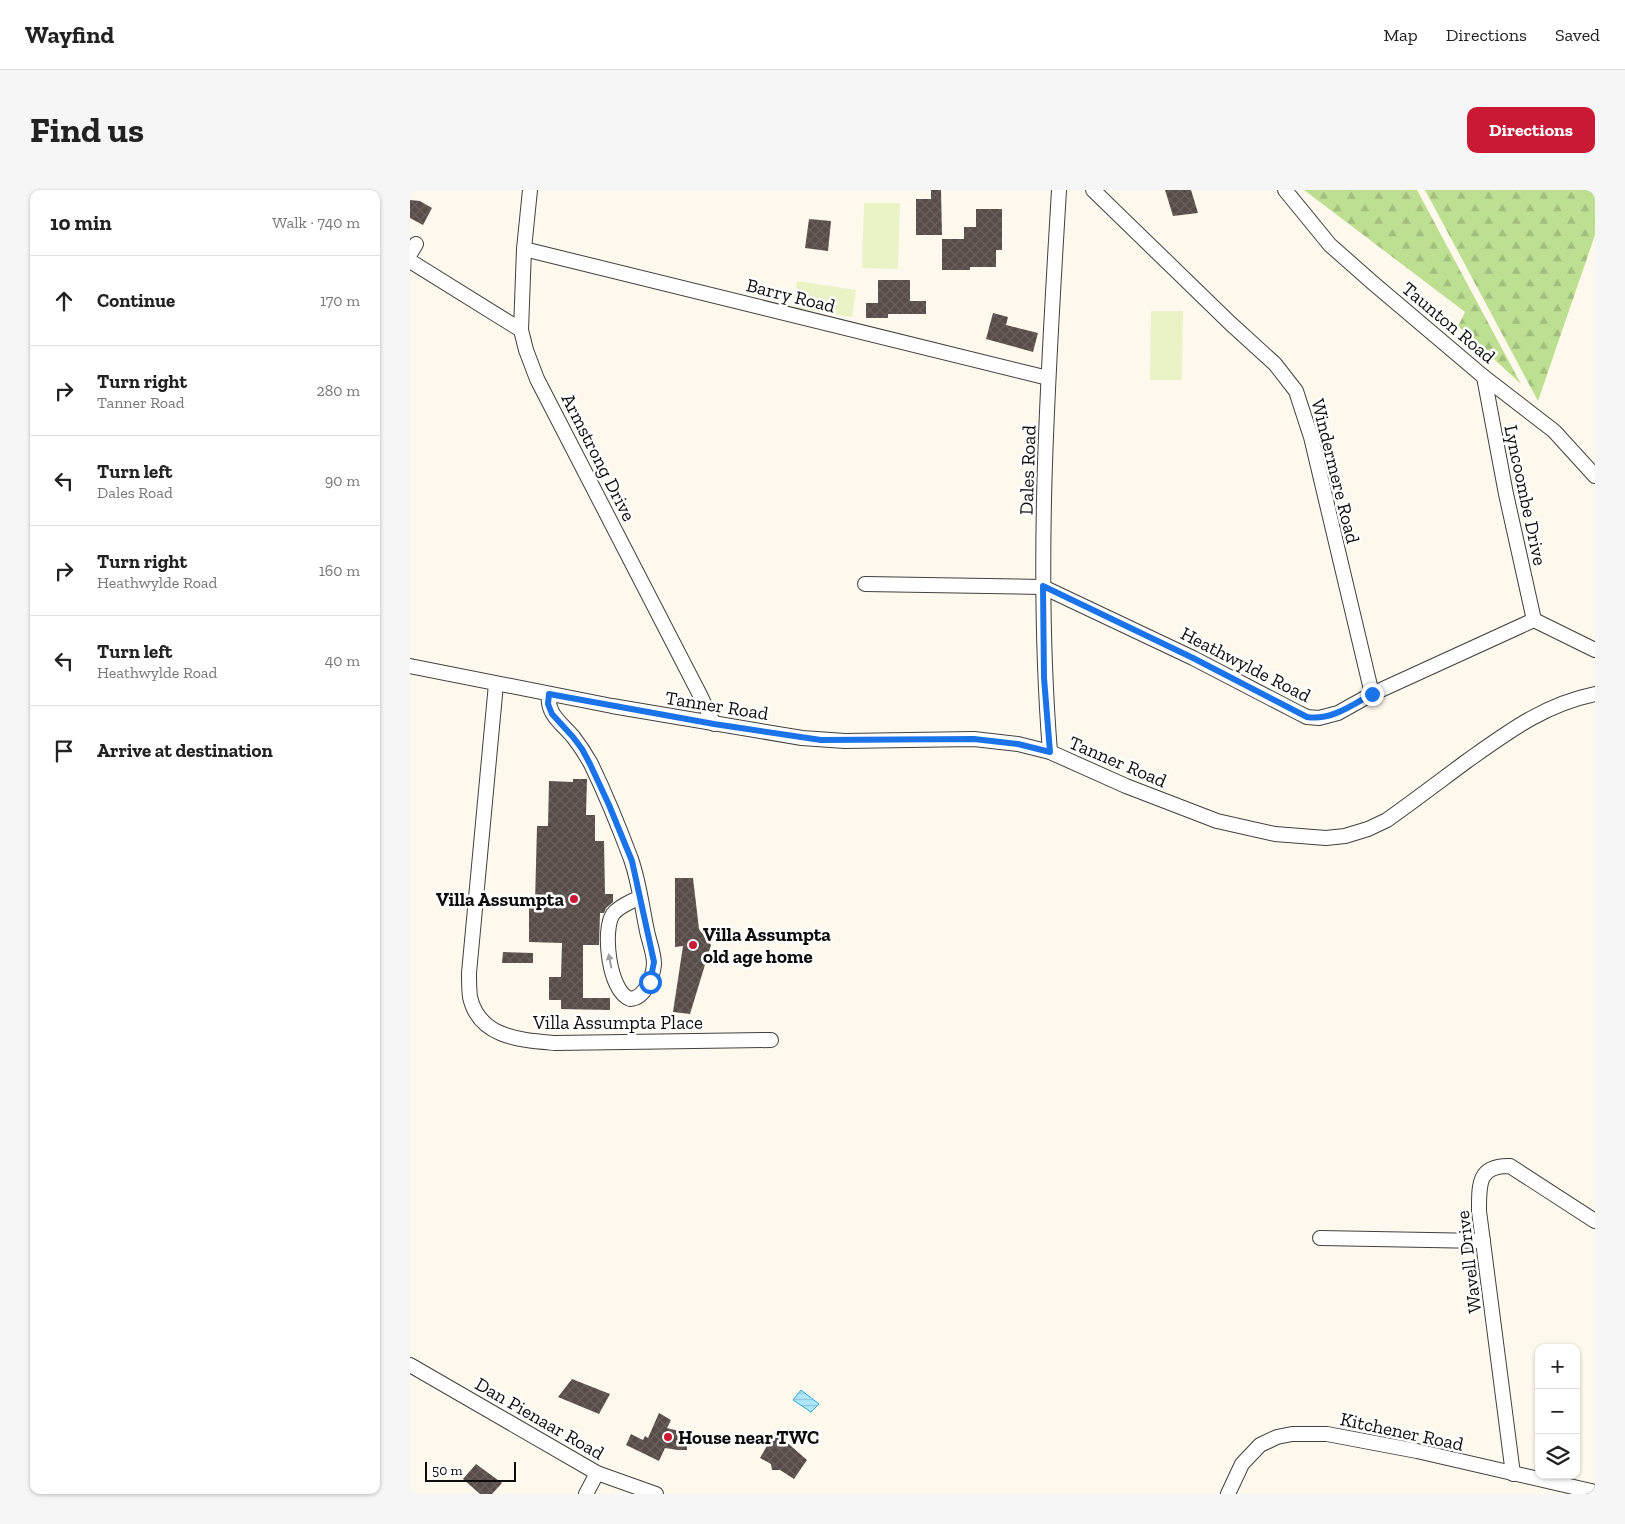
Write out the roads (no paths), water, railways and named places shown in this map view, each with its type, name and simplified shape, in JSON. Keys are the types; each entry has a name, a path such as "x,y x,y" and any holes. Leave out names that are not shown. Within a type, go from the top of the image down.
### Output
{"street":[{"name":"Armstrong Drive","path":"530,190 524,249 521,330 526,350 537,379 714,724"},
{"name":"Dales Road","path":"1050,752 1044,678 1043,586 1048,378 1059,190"},
{"name":"Windermere Road","path":"1093,190 1275,364 1296,391 1311,437 1372,694"},
{"name":"Taunton Road","path":"1285,190 1330,246 1484,377 1554,431 1595,476"},
{"name":"Barry Road","path":"524,249 1048,378"},
{"path":"410,261 521,330"},
{"name":"Lyncoombe Drive","path":"1484,377 1506,494 1534,620"},
{"name":"Heathwylde Road","path":"865,584 1043,586 1193,658 1307,717 1319,718 1331,715 1372,694 1534,620"},
{"path":"1534,620 1595,650"},
{"name":"Tanner Road","path":"410,666 496,684 714,724 821,740 974,739 1018,744 1050,752 1126,786 1217,821 1275,834 1326,838 1345,836 1368,829 1386,820 1505,733 1537,714 1565,702 1595,694"},
{"name":"Villa Assumpta Place","path":"496,684 469,973 473,1007 480,1017 491,1029 506,1036 556,1044 771,1040"},
{"path":"549,694 548,704 552,714 582,749 599,782 632,861 640,897 654,962 650,982 638,996 630,999 622,995 610,965 608,927 615,911 640,897"},
{"name":"Wavell Drive","path":"1513,1474 1479,1211 1479,1191 1485,1172 1499,1166 1510,1166 1595,1222"},
{"path":"1320,1238 1483,1241"},
{"name":"Dan Pienaar Road","path":"410,1366 597,1473 656,1494"},
{"name":"Kitchener Road","path":"1228,1494 1242,1464 1260,1445 1278,1437 1292,1434 1327,1434 1513,1474 1563,1489 1595,1492"},
{"path":"586,1494 597,1473"}],"water":[{"path":"801,1390 819,1404 811,1412 793,1400"}],"place":[{"name":"Villa Assumpta","path":"574,899"},
{"name":"Villa Assumpta old age home","path":"693,945"},
{"name":"House near TWC","path":"668,1437"}]}
